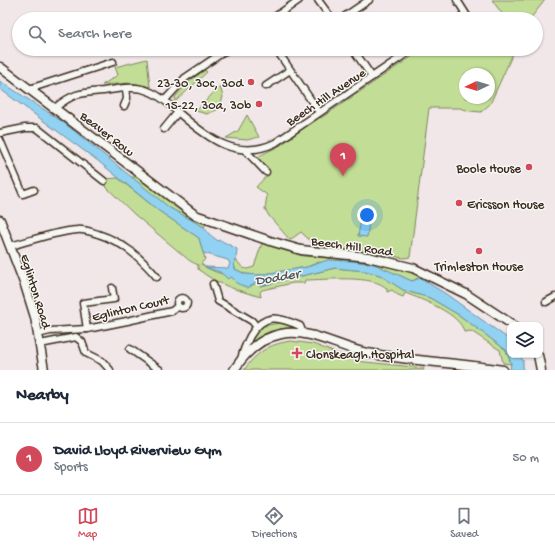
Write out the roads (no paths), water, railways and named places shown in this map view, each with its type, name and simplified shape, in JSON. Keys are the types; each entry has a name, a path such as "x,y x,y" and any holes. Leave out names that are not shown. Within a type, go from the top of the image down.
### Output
{"street":[{"path":"282,12 299,0"},
{"path":"318,0 327,12"},
{"path":"351,12 369,0"},
{"path":"457,0 464,12"},
{"path":"165,100 185,78 218,56"},
{"path":"281,56 319,112"},
{"path":"358,56 372,77"},
{"name":"Beech Hill Avenue","path":"55,108 70,96 126,88 142,89 165,100 211,138 226,146 245,150 257,149 276,143 319,112 403,56"},
{"path":"29,89 113,62"},
{"name":"Beaver Row","path":"0,67 191,212 202,218"},
{"path":"266,86 290,70"},
{"path":"124,106 127,99 126,88"},
{"path":"164,129 178,112"},
{"path":"0,133 25,128 37,128 104,181"},
{"path":"0,140 23,194 34,190"},
{"path":"245,150 266,172"},
{"name":"Beech Hill Road","path":"202,218 301,250 362,256 413,268 466,294 508,322"},
{"name":"Eglinton Road","path":"0,220 2,233 10,246 25,285 38,334 44,370"},
{"path":"10,246 78,229 87,230 123,245 137,254 157,277"},
{"path":"213,284 218,301 252,321 256,326"},
{"name":"Eglinton Court","path":"87,328 83,303 114,299 112,288"},
{"path":"546,302 555,296"},
{"name":"Eglinton Court","path":"38,334 50,331 87,328 172,311 178,306"},
{"path":"241,359 256,326 266,319 278,318 300,326 303,333"},
{"path":"234,370 241,359 261,341 272,336 282,334 303,333 365,352 503,370"},
{"path":"40,344 76,337 82,342 86,353 102,361 110,370"},
{"path":"130,350 160,370"},
{"path":"539,358 541,370"}],"water":[{"name":"Dodder","path":"0,81 63,122 170,208 204,227 209,234 218,241 220,240 237,249 236,260 234,263 235,269 245,274 258,275 307,267 328,260 352,261 374,264 412,281 420,278 446,294 507,338 507,353 506,350 459,315 430,298 403,290 380,275 365,271 335,268 260,286 256,283 248,288 236,283 233,278 230,277 228,279 220,272 205,267 228,268 230,264 228,260 203,253 199,238 159,211 98,161 0,89"},
{"path":"362,214 370,216 367,237 358,236"},
{"path":"509,358 521,358 523,360 523,370 510,370 511,363"}],"place":[{"name":"23-30, 30c, 30d","path":"251,82"},
{"name":"15-22, 30a, 30b","path":"259,104"},
{"name":"Boole House","path":"529,167"},
{"name":"David Lloyd Riverview Gym","path":"343,176"},
{"name":"Ericsson House","path":"459,203"},
{"name":"Trimleston House","path":"479,251"},
{"name":"Clonskeagh Hospital","path":"297,353"}]}
